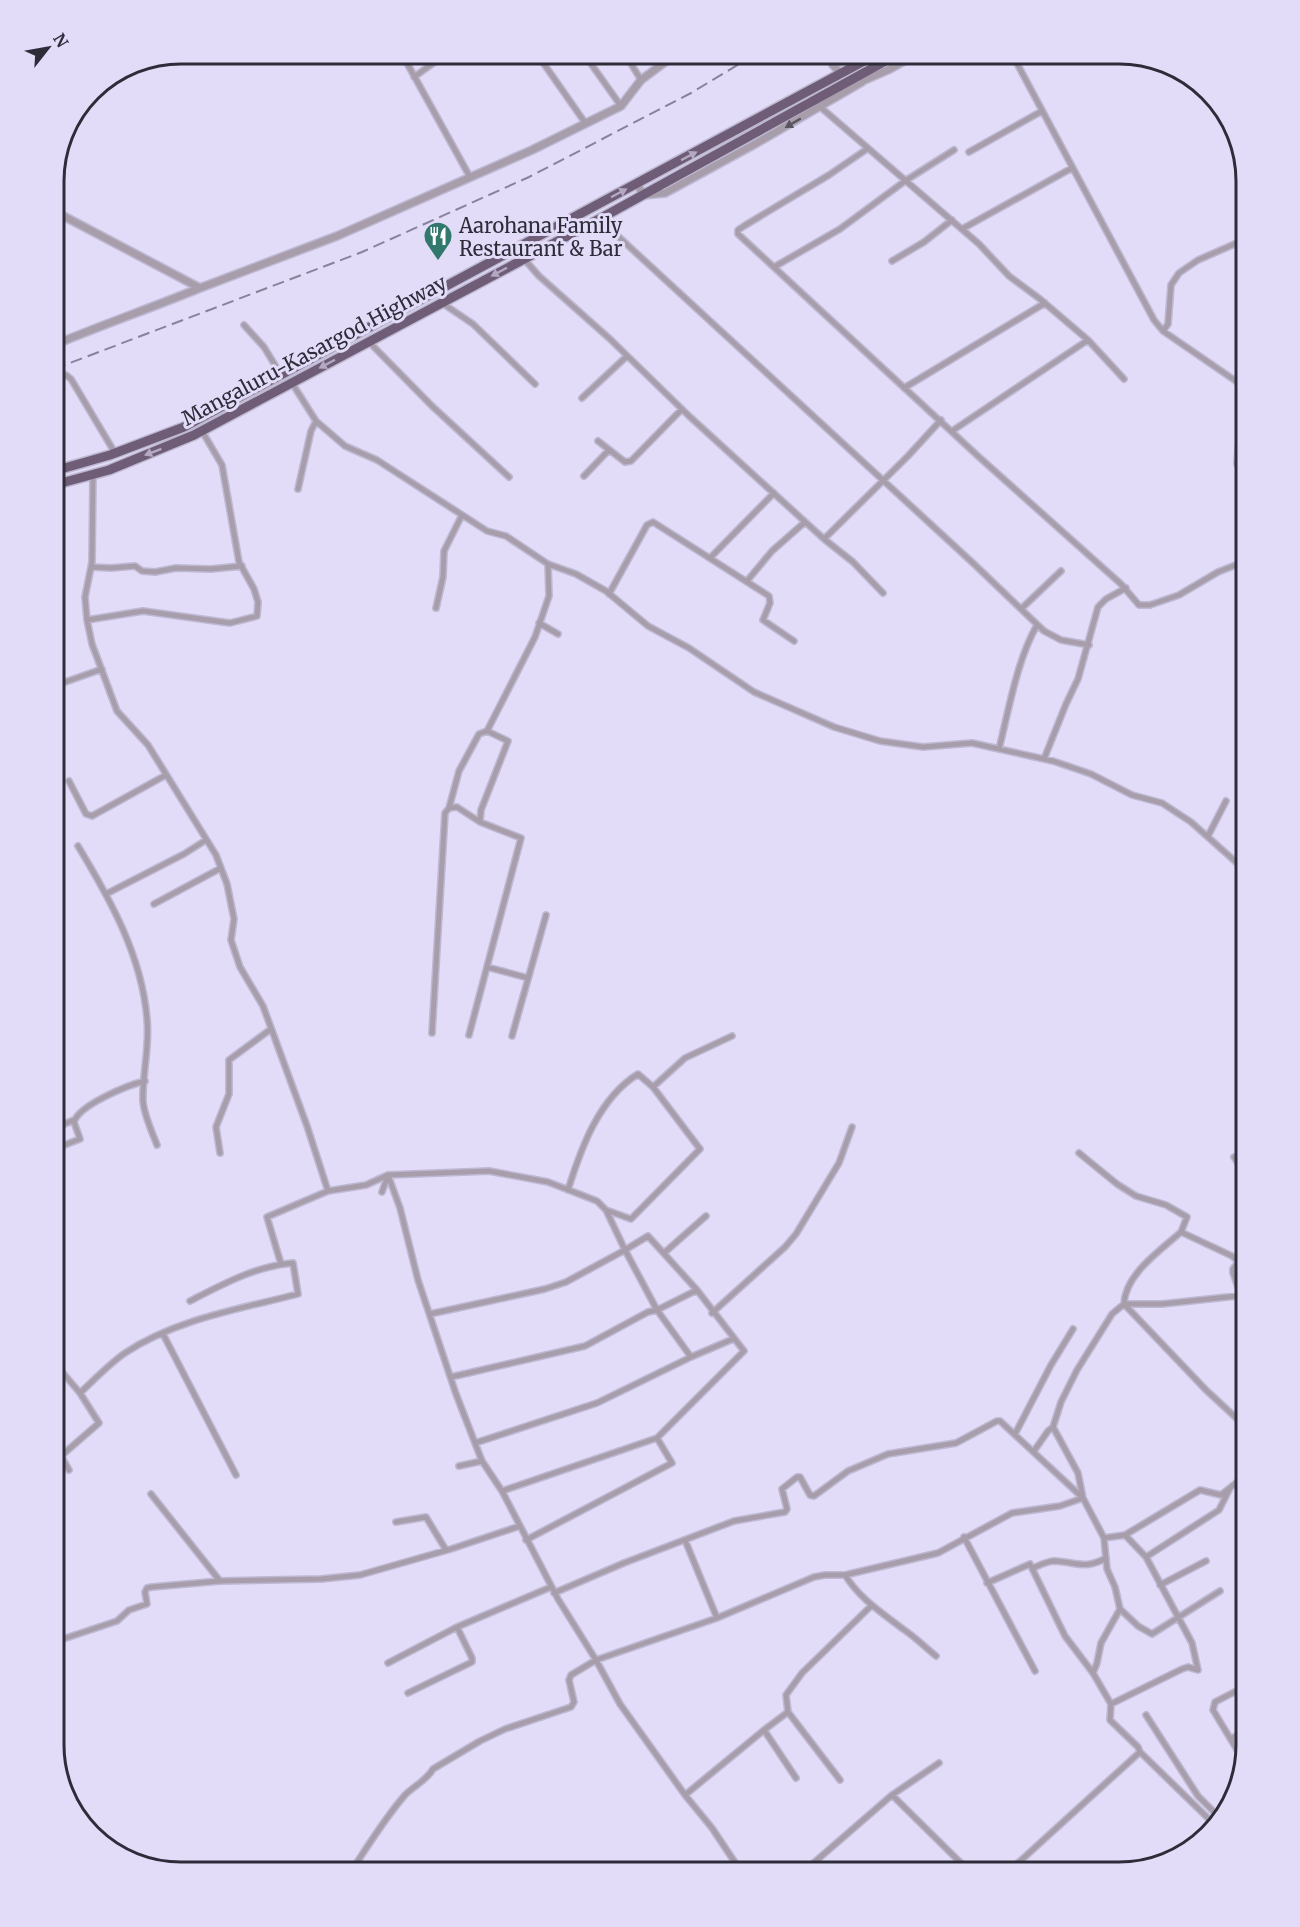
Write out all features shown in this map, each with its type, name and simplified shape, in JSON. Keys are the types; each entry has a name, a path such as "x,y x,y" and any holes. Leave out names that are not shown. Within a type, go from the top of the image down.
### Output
{"highway":[{"name":"Mangaluru-Kasargod Highway","path":"65,468 115,453 184,427 857,65"},
{"name":"Mangaluru-Kasargod Highway","path":"65,482 93,475 202,431 818,104 847,82 878,65"}],"street":[{"path":"408,65 470,177"},
{"path":"414,77 431,65"},
{"path":"545,65 586,124"},
{"path":"592,65 621,106"},
{"path":"632,65 641,80"},
{"path":"65,341 337,236 586,124 621,106 641,80 660,65"},
{"path":"833,65 840,74"},
{"path":"895,65 818,104 867,149 979,244 1009,276 1046,303 1088,340 1124,378"},
{"path":"1018,65 1154,320 1163,331 1235,380"},
{"path":"847,82 862,82"},
{"path":"969,152 1042,111"},
{"path":"867,149 738,230 738,234 904,388 1126,588 1139,605 1150,605 1179,595 1218,572 1235,565"},
{"path":"774,267 840,229 905,181 954,150"},
{"path":"962,230 1072,168"},
{"path":"637,183 643,195"},
{"path":"65,217 200,288"},
{"path":"603,217 608,227 621,240 1048,635 1089,645"},
{"path":"892,261 924,242 952,220"},
{"path":"1163,331 1169,321 1171,285 1179,273 1198,260 1235,244"},
{"path":"524,259 532,270 805,522 853,562 883,593"},
{"path":"442,303 473,324 535,384"},
{"path":"904,388 1046,303"},
{"path":"244,325 264,347 281,375"},
{"path":"952,431 1088,340"},
{"path":"369,342 432,406 509,477"},
{"path":"582,398 627,356"},
{"path":"65,375 71,379 115,453"},
{"path":"292,383 315,421 345,446 386,466 487,531 506,536 548,564 576,574 609,594 648,627 689,648 754,692 834,727 891,742 923,747 972,743 1044,759 1090,774 1132,795 1162,803 1191,822 1235,861"},
{"path":"598,441 625,462 631,461 682,409"},
{"path":"824,539 941,420"},
{"path":"298,489 310,431 315,421"},
{"path":"87,620 143,611 230,623 257,616 258,602 242,566 222,465 202,431"},
{"path":"585,476 609,450"},
{"path":"93,475 91,567 85,597 92,644 117,711 148,745 207,840 221,868 227,884 234,919 231,940 240,968 263,1006 328,1191"},
{"path":"710,558 774,493"},
{"path":"436,608 443,577 444,550 462,515"},
{"path":"609,594 647,525 651,522 769,596 770,600 763,620 794,641"},
{"path":"747,581 772,551 805,522"},
{"path":"488,731 535,637 549,596 548,564"},
{"path":"91,567 135,566 142,571 155,572 176,568 242,566"},
{"path":"1021,609 1061,571"},
{"path":"1044,759 1078,679 1098,607 1106,598 1126,588"},
{"path":"539,623 558,634"},
{"path":"999,749 1016,682 1037,625"},
{"path":"65,682 102,669"},
{"path":"432,1033 445,813 449,808 459,771 479,734 488,731 508,741 481,810 480,822"},
{"path":"69,781 86,814 92,816 166,775"},
{"path":"1208,836 1226,801"},
{"path":"449,808 457,807 480,822 521,838 469,1035"},
{"path":"106,894 207,840"},
{"path":"78,846 106,894 139,971 147,1018 148,1048 143,1103 157,1145"},
{"path":"154,904 221,868"},
{"path":"512,1036 546,915"},
{"path":"487,967 528,978"},
{"path":"220,1153 216,1127 229,1094 229,1060 271,1029"},
{"path":"653,1087 685,1058 732,1036"},
{"path":"568,1190 581,1149 612,1098 638,1074 653,1087 700,1149 631,1219 606,1210"},
{"path":"64,1125 108,1095 145,1080"},
{"path":"64,1145 80,1139 74,1120"},
{"path":"712,1313 785,1247 796,1234 839,1163 852,1127"},
{"path":"1078,1152 1117,1184 1136,1196 1166,1205 1187,1216 1181,1232 1145,1265 1125,1296 1124,1304"},
{"path":"282,1264 267,1217 328,1191 366,1185 388,1174 489,1172 548,1182 597,1201 606,1210 657,1310 691,1357"},
{"path":"382,1192 388,1174"},
{"path":"388,1174 400,1208 418,1281 482,1461 502,1491 553,1590 626,1712 686,1796 712,1828 734,1862"},
{"path":"664,1253 706,1216"},
{"path":"1181,1232 1235,1258"},
{"path":"430,1314 545,1289 566,1282 648,1236 697,1290 712,1313 744,1351 657,1438 502,1491"},
{"path":"80,1393 125,1354 163,1334 197,1320 298,1294 293,1263 241,1275 190,1301"},
{"path":"451,1377 585,1346 648,1312 657,1310 697,1290"},
{"path":"1034,1450 1053,1427 1060,1402 1077,1370 1112,1314 1124,1304 1195,1301 1235,1296"},
{"path":"1124,1304 1235,1418"},
{"path":"1015,1434 1051,1365 1073,1329"},
{"path":"163,1334 236,1475"},
{"path":"475,1443 597,1403 733,1339"},
{"path":"64,1373 99,1423 64,1453"},
{"path":"388,1663 457,1627 734,1521 785,1512 787,1509 782,1489 797,1477 800,1477 810,1495 814,1496 848,1471 888,1454 956,1443 998,1421 1034,1450 1083,1498"},
{"path":"1053,1427 1078,1473 1083,1498 1104,1538 1107,1569 1115,1587 1120,1609 1138,1626 1152,1634 1220,1591"},
{"path":"526,1540 672,1462 657,1438"},
{"path":"459,1466 482,1461"},
{"path":"64,1462 69,1470"},
{"path":"1104,1538 1125,1535 1200,1490 1221,1495 1235,1485"},
{"path":"1146,1557 1219,1510 1229,1490"},
{"path":"151,1494 219,1581"},
{"path":"357,1862 407,1792 433,1769 505,1729 571,1707 574,1702 570,1680 572,1675 596,1660 717,1618 814,1577 845,1575 938,1553 1012,1513 1060,1506 1083,1498"},
{"path":"396,1522 426,1517 446,1550"},
{"path":"64,1639 117,1621 129,1610 144,1606 148,1602 145,1592 147,1588 219,1581 321,1580 360,1575 520,1526"},
{"path":"1111,1704 1182,1669 1188,1667 1198,1670 1192,1643 1179,1618 1146,1557 1125,1535"},
{"path":"964,1537 1035,1671"},
{"path":"685,1540 717,1618"},
{"path":"1033,1568 1055,1561 1078,1566 1091,1565 1106,1558"},
{"path":"1160,1585 1206,1561"},
{"path":"987,1583 1030,1564 1065,1636 1093,1672 1111,1704 1110,1720 1209,1819"},
{"path":"845,1575 853,1588 871,1606 936,1656"},
{"path":"840,1780 788,1712 786,1695 802,1673 871,1606"},
{"path":"1093,1672 1101,1643 1120,1609"},
{"path":"408,1693 471,1662 472,1658 457,1627"},
{"path":"1235,1692 1215,1702 1214,1710 1235,1746"},
{"path":"686,1796 788,1712"},
{"path":"1146,1715 1198,1796 1214,1812"},
{"path":"764,1730 796,1778"},
{"path":"1231,1739 1235,1737"},
{"path":"1019,1862 1140,1752"},
{"path":"815,1862 892,1795 939,1763"},
{"path":"892,1795 958,1862"}],"railway":[{"path":"65,365 362,252 529,177 691,93 738,65"}],"place":[{"name":"Aarohana Family Restaurant & Bar","path":"438,262"}]}
